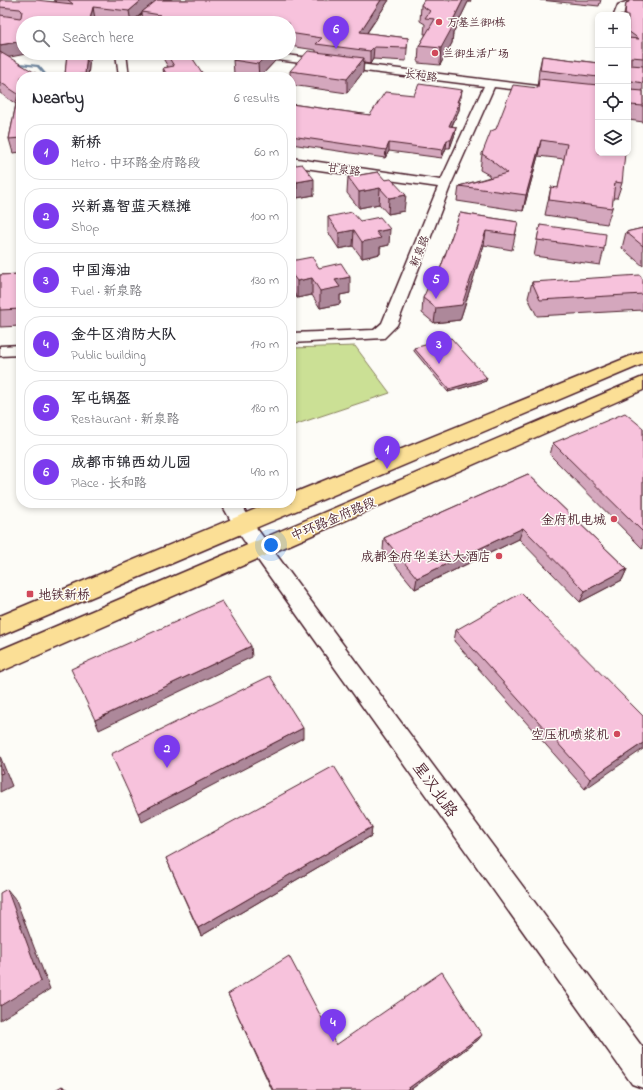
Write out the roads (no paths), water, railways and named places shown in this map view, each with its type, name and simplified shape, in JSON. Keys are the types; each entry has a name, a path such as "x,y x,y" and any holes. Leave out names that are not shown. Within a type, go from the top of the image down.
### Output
{"main road":[{"path":"296,501 643,357"},
{"name":"中环路金府路段","path":"0,661 643,383"},
{"path":"0,626 237,513 264,508"}],"street":[{"path":"146,16 166,0"},
{"path":"620,12 621,7 636,2 636,0"},
{"name":"长和路","path":"296,59 552,91"},
{"path":"122,60 123,72"},
{"name":"新泉路","path":"296,338 378,335 389,325 445,184 490,84"},
{"name":"甘泉路","path":"296,163 445,184"},
{"path":"0,351 16,350"},
{"name":"星汉北路","path":"237,513 643,1073"}],"waterway":[{"path":"0,65 10,63 38,66 43,72"}],"place":[{"name":"万基兰御1栋","path":"439,22"},
{"name":"成都市锦西幼儿园","path":"336,49"},
{"name":"兰御生活广场","path":"435,53"},
{"name":"军屯锅盔","path":"436,299"},
{"name":"中国海油","path":"439,364"},
{"name":"新桥","path":"387,469"},
{"name":"金府机电城","path":"614,519"},
{"name":"成都金府华美达大酒店","path":"499,556"},
{"name":"地铁新桥","path":"30,594"},
{"name":"空压机喷浆机","path":"617,734"},
{"name":"兴新嘉智蓝天糕摊","path":"167,768"},
{"name":"金牛区消防大队","path":"333,1042"}]}
